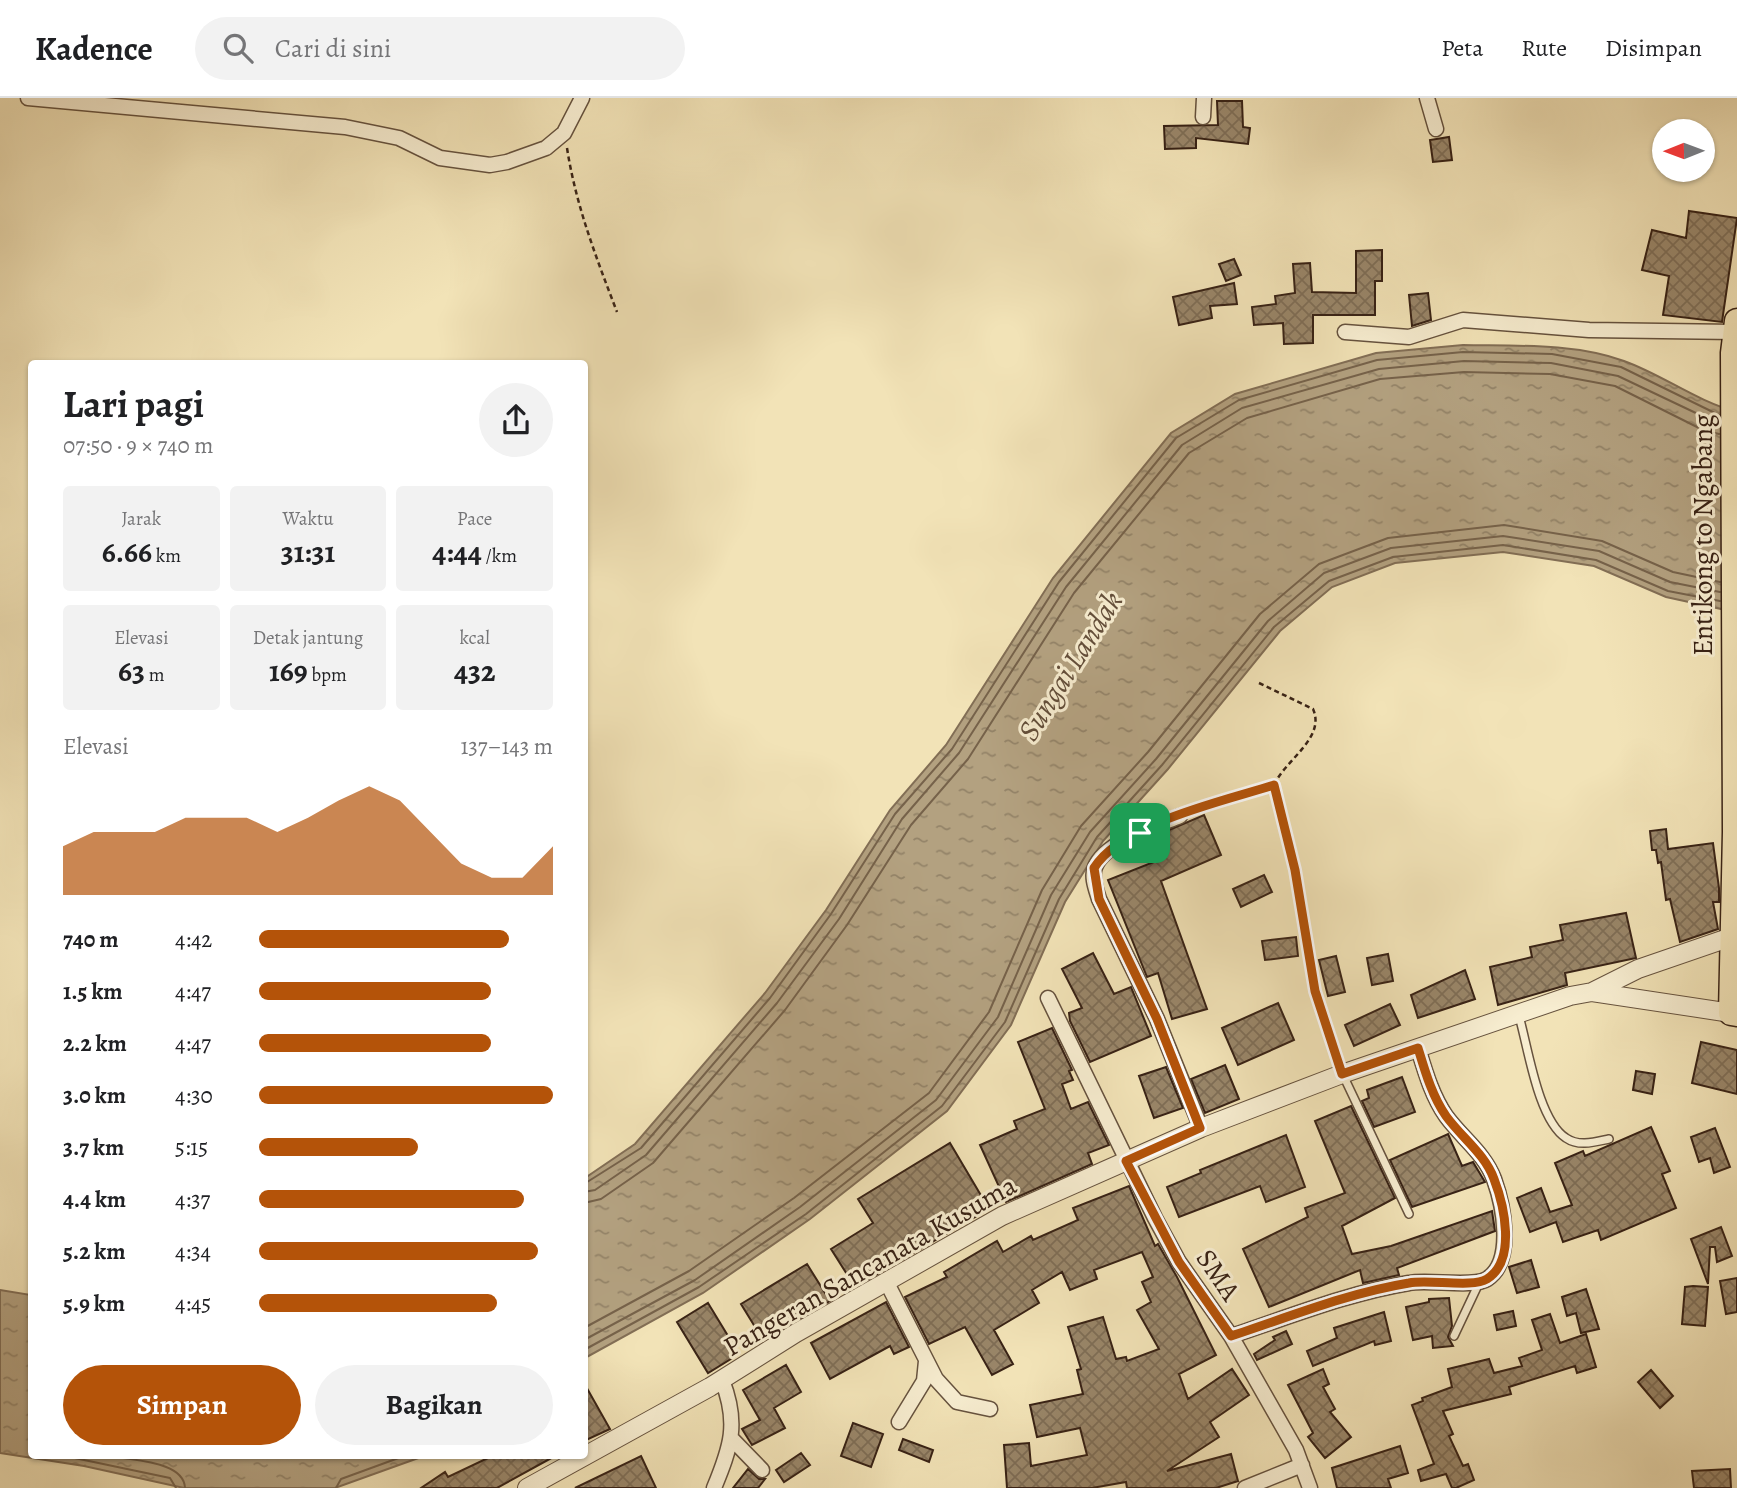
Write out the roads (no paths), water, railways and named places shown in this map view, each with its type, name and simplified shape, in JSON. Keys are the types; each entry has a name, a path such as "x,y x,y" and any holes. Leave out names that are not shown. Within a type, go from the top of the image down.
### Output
{"highway":[{"name":"Entikong to Ngabang","path":"1735,335 1733,751 1736,935"},
{"path":"1734,1014 1736,935"}],"street":[{"path":"29,98 345,127 400,138 440,158 474,164 507,162 545,148 564,132 582,98"},
{"path":"1203,117 1204,98"},
{"path":"1427,98 1436,129"},
{"path":"1345,332 1409,337 1463,320 1589,330 1735,335"},
{"path":"1180,816 1114,846 1102,856 1094,868 1094,879 1099,899 1181,1075 1200,1128"},
{"path":"1592,992 1638,969 1736,935"},
{"name":"Pangeran Sancanata Kusuma","path":"588,1455 678,1406 886,1281 1002,1216 1200,1128 1518,1012 1592,992 1734,1014"},
{"name":"SMA","path":"1048,998 1096,1090 1126,1161 1179,1262 1231,1336 1296,1450 1310,1488"},
{"path":"1231,1336 1393,1286 1425,1281 1480,1282 1489,1279 1495,1270 1503,1251 1503,1208 1485,1161 1439,1104 1418,1048"},
{"path":"886,1281 926,1360 953,1399 990,1409"},
{"path":"899,1422 924,1381 926,1360"},
{"path":"714,1488 730,1451 731,1438 728,1394 716,1383"},
{"path":"731,1438 762,1470"},
{"name":"Pangeran Sancanata Kusuma","path":"527,1488 580,1459"},
{"path":"1245,1488 1302,1465"}],"lane":[{"path":"1518,1012 1541,1095 1557,1130 1567,1139 1584,1143 1609,1139"},
{"path":"1342,1074 1409,1214"},
{"path":"1454,1336 1480,1282"}],"water":[{"name":"Sungai Landak","path":"1463,345 1585,351 1624,361 1737,412 1737,618 1721,609 1666,597 1594,566 1503,552 1395,563 1332,587 1280,631 1168,769 1103,841 1065,902 1011,1025 947,1111 810,1219 703,1293 588,1356 588,1176 635,1144 765,993 826,910 890,810 946,745 1053,578 1171,433 1235,394 1376,353"},
{"path":"0,1290 28,1295 28,1457 0,1453"},
{"path":"39,1459 416,1459 335,1488 184,1488"}]}
